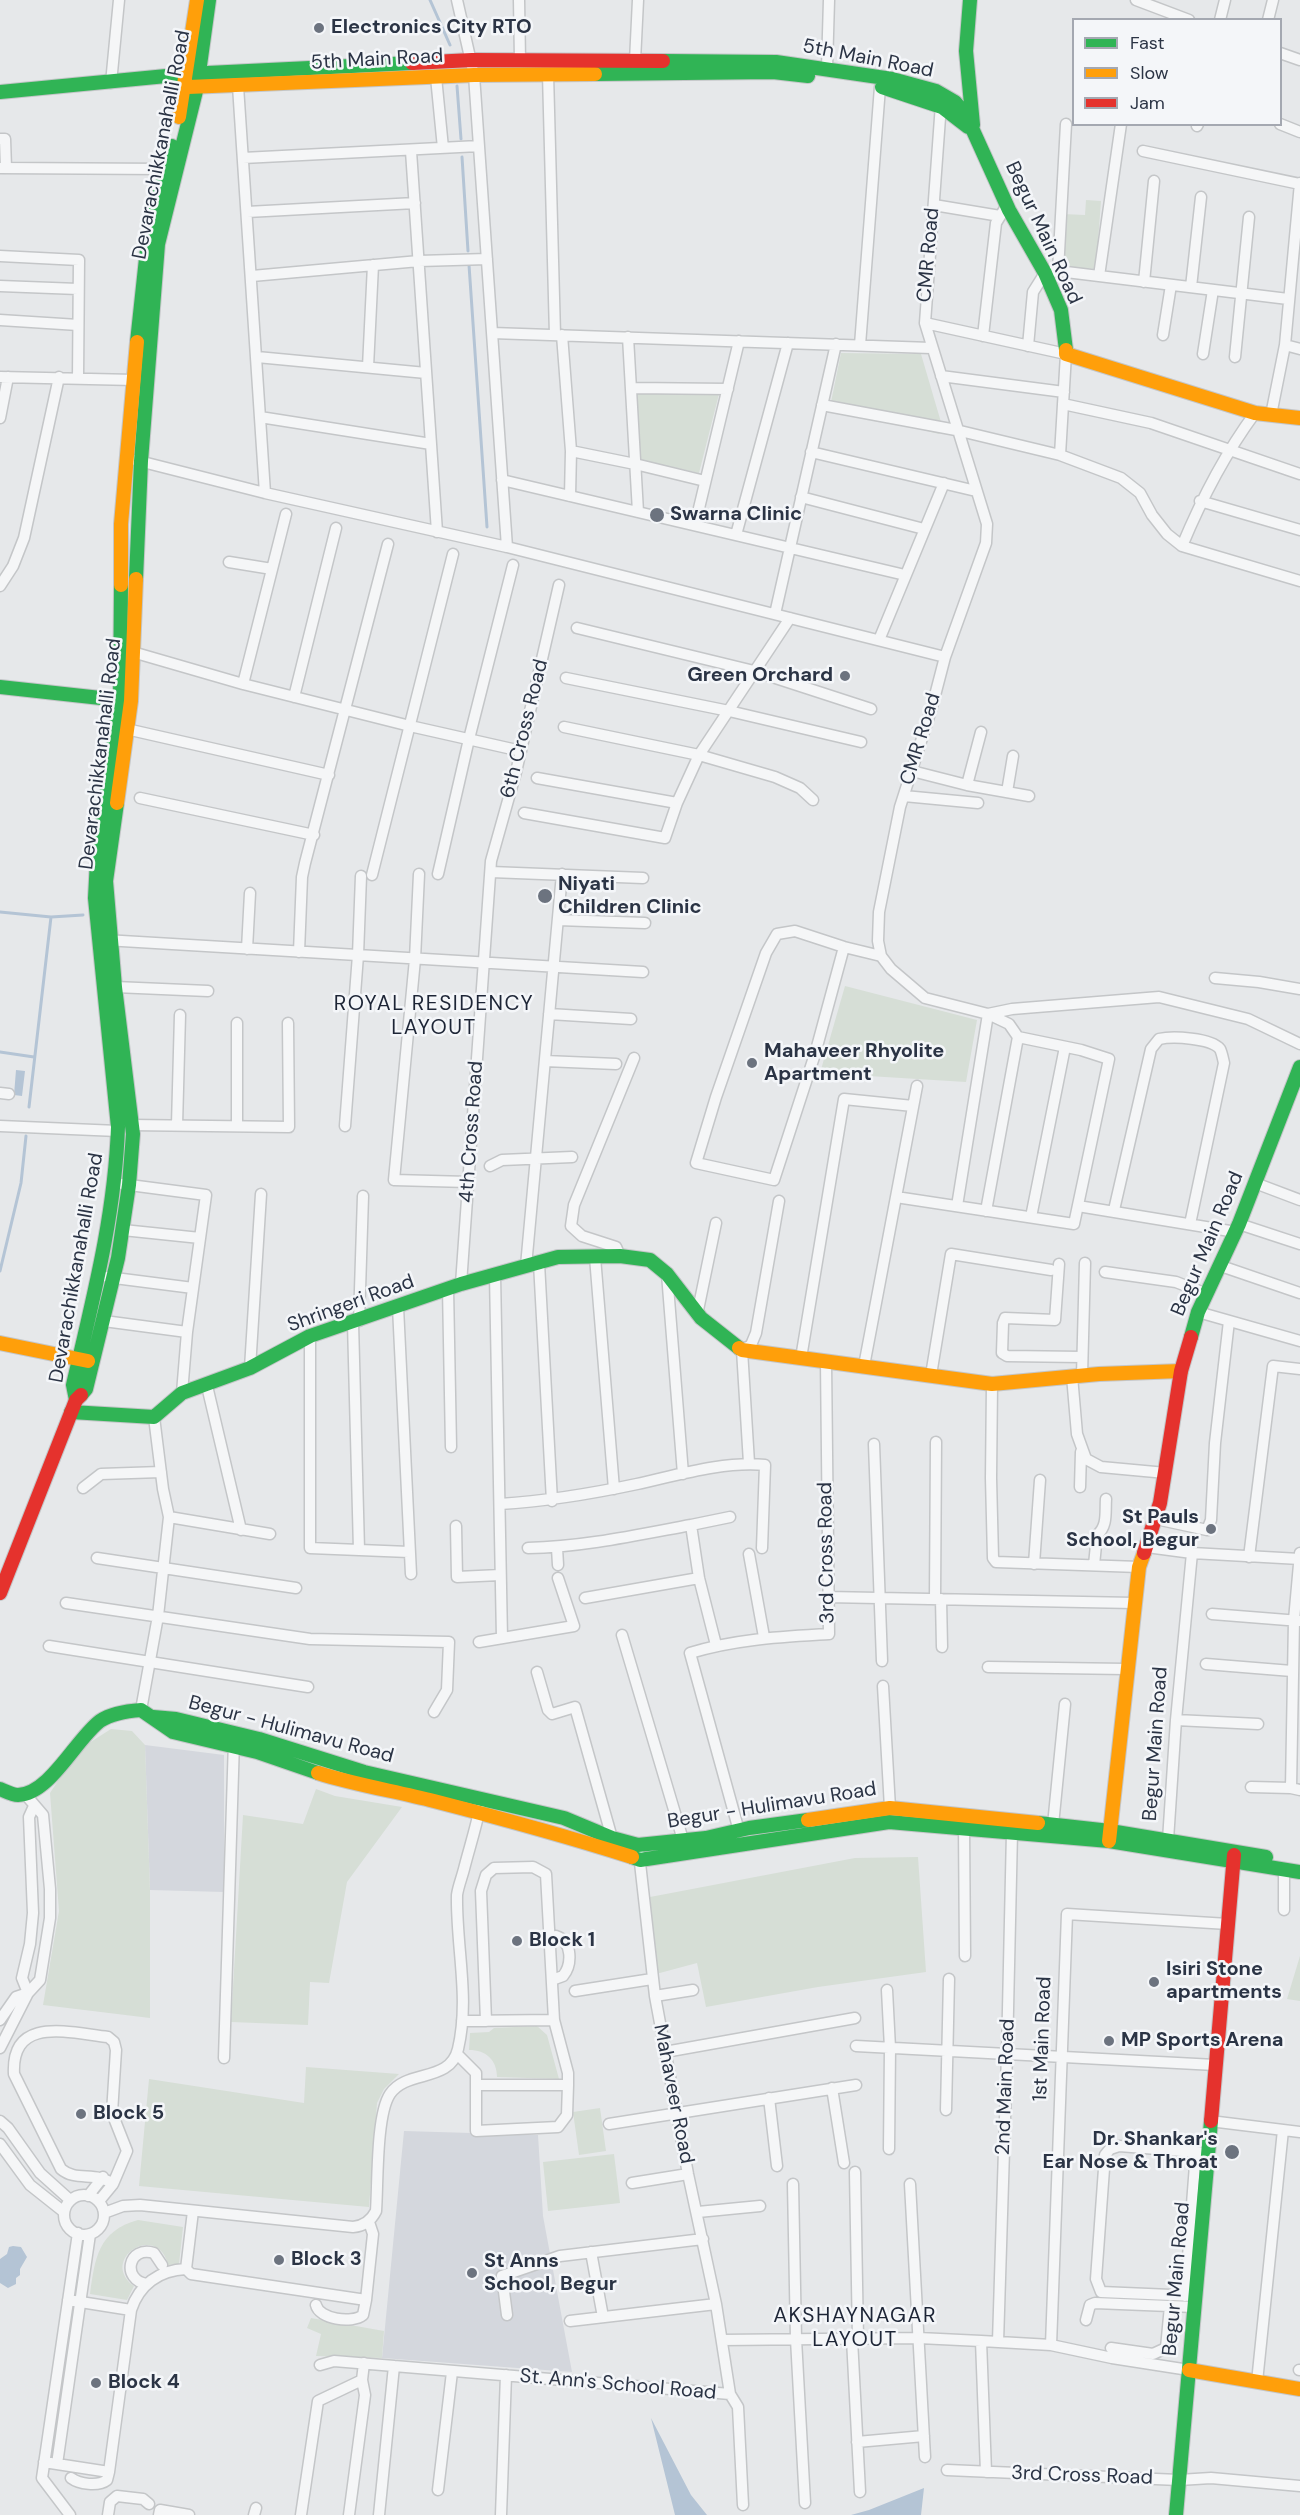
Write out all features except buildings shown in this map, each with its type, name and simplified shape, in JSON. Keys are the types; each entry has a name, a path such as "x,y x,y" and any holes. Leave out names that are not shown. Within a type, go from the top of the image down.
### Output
{"main road":[{"name":"Devarachikkanahalli Road","path":"85,1361 115,1183 118,1131 105,940 106,881 110,818 124,705 135,460 135,380 148,240 192,80 197,0"},
{"name":"Devarachikkanahalli Road","path":"135,460 158,244 209,0"},
{"path":"970,0 966,51 973,131"},
{"name":"5th Main Road","path":"192,80 472,60 776,62 892,79 936,91 955,102 966,115 973,131"},
{"name":"5th Main Road","path":"192,80 238,86 474,75 773,72 893,89 942,107 973,131"},
{"path":"0,92 152,80 192,80"},
{"name":"Begur Main Road","path":"973,131 1004,211 1051,272 1061,310 1066,354"},
{"path":"1066,354 1255,413 1300,418"},
{"path":"0,687 51,692 59,702 124,705"},
{"name":"Devarachikkanahalli Road","path":"0,1593 73,1406 73,1385 104,1321 123,1230 129,1185 131,1125 115,987 105,940"},
{"name":"Begur Main Road","path":"1109,1836 1139,1567 1156,1519 1166,1473 1181,1371 1198,1312 1238,1228 1300,1067"},
{"name":"Shringeri Road","path":"154,1417 182,1394 250,1368 310,1336 356,1322 454,1286 532,1264 558,1257 620,1256 650,1260 667,1274"},
{"path":"667,1274 697,1315 742,1350 992,1384 1077,1376 1181,1371"},
{"path":"0,1343 85,1361"},
{"path":"73,1406 154,1417"},
{"name":"Begur - Hulimavu Road","path":"25,1794 38,1788 82,1738 101,1721 120,1713 147,1714 176,1719 234,1740 257,1752 352,1784 564,1818 612,1838 638,1845 890,1808 1053,1825 1167,1845"},
{"path":"0,1789 10,1794 25,1794"},
{"name":"Begur - Hulimavu Road","path":"481,1805 549,1831 640,1860 890,1822 1012,1832 1109,1836"},
{"name":"Begur Main Road","path":"1167,1845 1234,1857 1210,2121 1202,2153 1189,2370 1176,2515"},
{"path":"1234,1857 1300,1862"},
{"path":"1234,1857 1300,1872"},
{"path":"1189,2370 1300,2389"}],"street":[{"path":"111,83 118,0"},
{"path":"457,0 474,75 507,547"},
{"path":"519,0 520,60"},
{"path":"635,61 638,0"},
{"path":"827,68 829,0"},
{"path":"1136,0 1151,3 1185,18"},
{"path":"1220,18 1225,0"},
{"path":"1268,18 1273,0"},
{"path":"1282,53 1300,60"},
{"path":"548,74 559,335 571,451 570,496"},
{"path":"436,77 443,148"},
{"path":"238,86 265,493"},
{"path":"860,345 880,87"},
{"name":"CMR Road","path":"881,956 878,940 879,912 904,796 945,657 986,543 987,524 941,376 930,348 925,323 942,107 936,91"},
{"path":"1028,346 1033,292 1051,272 1066,124"},
{"path":"1282,124 1300,132"},
{"path":"1099,276 1121,126"},
{"path":"0,139 5,139 3,168 166,169"},
{"path":"243,158 479,146"},
{"path":"411,151 437,532"},
{"path":"1143,151 1300,183 1285,345 1270,415"},
{"path":"1144,282 1154,181"},
{"path":"1191,288 1202,198"},
{"path":"247,212 415,203"},
{"path":"934,205 1004,211 996,223 983,336"},
{"path":"1235,357 1249,217"},
{"path":"0,256 79,260 78,378"},
{"path":"252,276 418,261 487,259"},
{"path":"368,368 373,266"},
{"path":"1051,272 1288,299"},
{"path":"1164,335 1171,285"},
{"path":"0,286 78,289"},
{"path":"1203,354 1213,290"},
{"path":"0,320 78,325"},
{"path":"925,323 1066,354"},
{"path":"492,333 930,348"},
{"path":"628,337 638,512"},
{"path":"695,525 739,341"},
{"path":"736,535 788,343"},
{"path":"775,614 836,344"},
{"path":"1285,345 1300,349"},
{"name":"Begur Main Road","path":"1059,454 1066,354"},
{"path":"257,357 426,373"},
{"path":"941,376 1064,392"},
{"path":"0,418 4,377 135,380"},
{"path":"0,586 13,566 24,538 59,377"},
{"path":"632,388 728,389"},
{"path":"1063,404 1151,423 1300,474"},
{"path":"822,405 957,430 1059,454 1121,478 1140,493 1152,515 1167,534 1182,546 1300,581"},
{"path":"1182,546 1200,501 1228,449 1255,413"},
{"path":"260,417 431,444"},
{"path":"571,451 705,481"},
{"path":"811,452 976,491"},
{"path":"135,460 265,493 507,547 945,657"},
{"path":"502,480 905,575"},
{"path":"879,640 944,483"},
{"path":"801,497 924,529"},
{"path":"1200,501 1300,530"},
{"path":"243,684 286,514"},
{"path":"294,697 336,528"},
{"path":"299,952 302,877 388,544"},
{"path":"345,1125 358,955 367,876 410,726 453,554"},
{"path":"229,561 272,569"},
{"path":"438,874 513,565"},
{"name":"6th Cross Road","path":"491,872 491,861 521,751 559,585"},
{"path":"524,813 665,837 676,803 699,755 790,618"},
{"path":"577,628 754,671 871,709"},
{"path":"127,651 294,697 521,751"},
{"path":"566,678 729,711 861,742"},
{"path":"564,727 699,755 775,777 800,788 813,800"},
{"path":"122,728 329,775"},
{"path":"967,785 981,732"},
{"path":"1007,792 1013,756"},
{"path":"912,771 967,785 1029,796"},
{"path":"537,778 676,803"},
{"path":"904,796 978,803"},
{"path":"140,798 314,835"},
{"path":"491,872 643,878"},
{"name":"4th Cross Road","path":"451,1447 454,1286 468,1182 491,872"},
{"path":"420,874 415,959 394,1180 468,1182"},
{"path":"552,1501 532,1264 536,1158 562,874"},
{"path":"247,949 250,893"},
{"path":"558,920 645,923"},
{"path":"844,947 815,1054 774,1180 696,1163 758,975 777,934 795,931 881,956 891,969 926,998 988,1014 1009,1024 1018,1037 1109,1059 1074,1224 896,1197"},
{"path":"105,940 643,972"},
{"path":"1215,978 1300,989"},
{"path":"115,987 208,991"},
{"path":"988,1014 1159,997 1248,1019 1300,1044"},
{"path":"549,1014 631,1018"},
{"path":"957,1206 988,1014"},
{"path":"177,1125 180,1015"},
{"path":"237,1023 237,1126"},
{"path":"131,1125 289,1127 288,1023"},
{"path":"1114,1210 1151,1049 1159,1039 1171,1036 1212,1043 1221,1050 1224,1063 1190,1224"},
{"path":"986,1211 1018,1037"},
{"path":"1031,1217 1065,1047"},
{"path":"620,1256 616,1247 582,1236 571,1226 574,1205 634,1058"},
{"path":"545,1062 616,1064"},
{"path":"864,1366 917,1086"},
{"path":"801,1358 844,1099 913,1106"},
{"path":"0,1126 118,1131"},
{"path":"490,1166 501,1160 572,1157"},
{"path":"115,1183 206,1195 187,1332 182,1394"},
{"path":"1255,1184 1300,1200"},
{"path":"250,1368 261,1194"},
{"path":"359,1550 356,1322 363,1196"},
{"path":"749,1463 742,1350 751,1345 756,1333 779,1201"},
{"path":"1078,1206 1190,1224 1238,1228 1300,1244"},
{"path":"697,1315 716,1223"},
{"path":"123,1230 200,1238"},
{"path":"931,1375 951,1254 1055,1267 1055,1320 1005,1318 1002,1353 1007,1356 1082,1357"},
{"path":"595,1257 614,1489"},
{"path":"1080,1487 1081,1452 1077,1434 1077,1376 1082,1357 1085,1263"},
{"path":"1221,1266 1300,1293"},
{"path":"1105,1272 1176,1282 1207,1294"},
{"path":"667,1274 683,1474"},
{"path":"98,1275 193,1288"},
{"path":"495,1275 502,1638"},
{"path":"399,1306 411,1574"},
{"path":"1198,1312 1300,1341"},
{"path":"104,1321 187,1332"},
{"path":"1156,1519 1207,1530 1211,1520 1215,1443 1229,1321"},
{"path":"310,1336 310,1548 410,1552"},
{"name":"3rd Cross Road","path":"739,1831 690,1653 716,1645 764,1638 829,1634 826,1362"},
{"path":"1249,1557 1273,1366 1300,1369"},
{"path":"992,1384 993,1558 1000,1563 1139,1567"},
{"path":"207,1386 241,1530"},
{"path":"147,1714 150,1661 158,1616 169,1517 154,1417"},
{"path":"936,1442 938,1599 942,1647"},
{"path":"874,1444 882,1661"},
{"path":"1081,1452 1086,1459 1101,1467 1166,1473"},
{"path":"500,1504 552,1501 683,1474 749,1463 765,1465 762,1548"},
{"path":"84,1488 101,1474 161,1472"},
{"path":"1034,1564 1040,1479"},
{"path":"1094,1565 1097,1535 1102,1531 1105,1522 1106,1499"},
{"path":"528,1548 557,1548 730,1516"},
{"path":"169,1517 270,1534"},
{"path":"691,1525 699,1578 716,1645"},
{"path":"456,1526 457,1577 500,1575"},
{"path":"557,1548 558,1565"},
{"path":"1147,1548 1300,1559"},
{"name":"Begur Main Road","path":"1167,1845 1192,1553"},
{"path":"1251,1787 1295,1789 1292,1671 1300,1553"},
{"path":"748,1554 764,1638"},
{"path":"97,1557 296,1588"},
{"path":"479,1642 574,1626 558,1578"},
{"path":"585,1598 699,1578"},
{"path":"827,1596 1134,1603"},
{"path":"66,1603 310,1639 448,1642 447,1690 434,1712"},
{"path":"1212,1614 1297,1621"},
{"path":"622,1635 683,1840"},
{"path":"49,1646 308,1687"},
{"path":"1206,1665 1292,1671"},
{"path":"987,1667 1126,1669"},
{"path":"537,1672 548,1710 552,1714 575,1707 612,1838"},
{"path":"883,1686 890,1808"},
{"path":"1053,1825 1065,1704"},
{"path":"1176,1720 1258,1724"},
{"path":"224,2058 234,1740"},
{"path":"0,2048 28,1993 40,1980 50,1918 50,1889 43,1815 25,1794"},
{"path":"104,2213 131,2205 353,2228 369,2222 376,2211 382,2116 388,2097 396,2087 407,2080 446,2068 457,2054 462,2021 457,1893 481,1805"},
{"path":"28,1993 22,1978 30,1944 33,1913 29,1817 34,1806"},
{"path":"964,1827 965,1956"},
{"name":"2nd Main Road","path":"998,2342 1012,1832"},
{"name":"Mahaveer Road","path":"638,1845 652,1980 688,2174 716,2304 730,2394 738,2407 743,2505"},
{"path":"457,2054 476,2073 476,2131 558,2127 567,2115 568,2073 554,2020 546,1875 532,1867 492,1869 486,1875 481,1891 486,2021"},
{"path":"1284,1870 1284,1910"},
{"name":"1st Main Road","path":"1052,2346 1067,1914 1228,1924"},
{"path":"552,1980 563,1976 568,1965 568,1946 564,1940 556,1936"},
{"path":"946,2110 949,1979"},
{"path":"575,1991 652,1980"},
{"path":"655,1996 693,1990"},
{"path":"887,1990 890,2048 889,2149"},
{"path":"0,2020 16,1997 28,1993"},
{"path":"665,2052 855,2018"},
{"path":"462,2021 554,2020"},
{"path":"99,2201 113,2184 127,2151 112,2113 116,2050 114,2042 108,2037 42,2031 29,2036 18,2049 14,2062 14,2074 56,2162 69,2175 103,2177 113,2184"},
{"path":"856,2046 1215,2065"},
{"path":"476,2085 568,2085"},
{"path":"609,2124 856,2085"},
{"path":"832,2088 844,2163"},
{"path":"769,2098 777,2166"},
{"path":"0,2121 8,2128 40,2173 70,2200"},
{"path":"1210,2121 1300,2132"},
{"path":"1257,2382 1283,2130"},
{"path":"0,2144 30,2185 64,2212 67,2225 78,2233 90,2234 101,2226 104,2213 99,2201 81,2195 70,2200 64,2212"},
{"path":"1192,2300 1101,2292 1095,2279 1105,2155 1110,2149 1119,2146 1202,2153"},
{"path":"855,2172 855,2339 860,2492"},
{"path":"632,2183 688,2174"},
{"path":"88,2196 103,2177"},
{"path":"793,2184 796,2339 805,2503"},
{"path":"909,2184 925,2457"},
{"path":"698,2212 760,2206"},
{"path":"186,2269 193,2211"},
{"path":"315,2304 317,2310 323,2315 353,2320 363,2315 373,2234 369,2222"},
{"path":"70,2515 42,2478 78,2233"},
{"path":"57,2464 90,2234"},
{"path":"507,2315 502,2276 560,2256 703,2239"},
{"path":"147,2284 137,2281 131,2274 130,2264 135,2255 144,2251 154,2253 162,2265"},
{"path":"591,2252 603,2317"},
{"path":"186,2269 191,2274 366,2300"},
{"path":"70,2478 99,2484 107,2480 131,2310 137,2296 147,2284 161,2274 186,2269"},
{"path":"68,2300 131,2310"},
{"path":"1086,2320 1090,2304 1095,2303 1170,2306 1192,2300"},
{"path":"570,2321 716,2304"},
{"path":"1111,2348 1153,2354 1166,2348 1170,2306"},
{"path":"722,2340 919,2338 998,2342 1052,2346 1189,2370"},
{"path":"981,2341 986,2472"},
{"name":"St. Ann's School Road","path":"320,2365 334,2361 364,2363 730,2394"},
{"path":"349,2515 365,2395 362,2380 364,2363"},
{"path":"379,2515 394,2366"},
{"path":"438,2490 452,2372"},
{"path":"501,2515 506,2375"},
{"path":"301,2515 318,2401 362,2380"},
{"path":"857,2442 924,2436"},
{"path":"44,2462 109,2472"},
{"name":"3rd Cross Road","path":"947,2470 1179,2480 1211,2478 1300,2486"},
{"path":"108,2515 110,2502 117,2496 143,2499 149,2504"},
{"path":"159,2515 160,2510 189,2515"}],"shaded area":[{"path":"1086,200 1101,201 1096,269 1059,267 1063,214 1085,215"},
{"path":"841,353 921,354 943,429 939,434 830,407"},
{"path":"637,392 719,394 699,473 640,460"},
{"path":"845,986 977,1020 966,1082 820,1073"},
{"path":"111,1729 132,1731 145,1745 150,1890 150,2018 43,2005 59,1911 50,1793 78,1750"},
{"path":"145,1745 224,1755 224,1892 150,1890"},
{"path":"316,1789 335,1796 402,1807 347,1882 329,1983 310,1982 308,2025 231,2022 243,1815 303,1824"},
{"path":"918,1857 926,1972 818,1987 706,2007 697,1963 656,1974 650,1897 855,1858"},
{"path":"1300,1956 1300,2001 1287,1999"},
{"path":"537,2026 547,2035 559,2079 497,2077 493,2061 489,2057 481,2052 469,2050 470,2033 489,2032 494,2028"},
{"path":"306,2067 399,2074 384,2089 377,2103 369,2207 139,2186 149,2079 304,2103"},
{"path":"600,2108 606,2151 579,2155 573,2112"},
{"name":"St Anns School, Begur","path":"404,2131 538,2135 543,2216 572,2372 382,2358"},
{"path":"614,2154 620,2203 548,2211 543,2162"},
{"path":"138,2220 183,2227 179,2264 168,2265 162,2252 153,2246 143,2245 126,2256 123,2265 125,2276 134,2286 127,2300 90,2294 94,2269 101,2248 114,2231"},
{"path":"311,2318 384,2331 382,2358 316,2356 321,2334 307,2328"}],"water":[{"path":"16,1070 25,1071 22,1096 14,1095"},
{"path":"9,2247 21,2247 27,2257 20,2269 20,2275 16,2278 16,2284 8,2288 0,2283 0,2259 7,2254"},
{"path":"651,2418 691,2495 707,2515 675,2515"},
{"path":"924,2488 921,2515 851,2515 869,2510"}],"waterway":[{"path":"430,0 450,45"},
{"path":"457,86 461,139"},
{"path":"462,157 468,251"},
{"path":"469,265 487,527"},
{"path":"0,912 51,917"},
{"path":"29,1107 51,917 83,915"},
{"path":"0,1052 34,1057"},
{"path":"0,1271 21,1183 26,1136"}],"traffic: fast":[{"path":"136,579 141,461 158,244 197,87 209,0"},
{"path":"970,0 966,51 973,125"},
{"path":"663,61 776,62 892,79 936,91 955,102 966,115 1009,210 1045,273 1061,310 1066,350"},
{"path":"0,92 187,74 412,63"},
{"path":"595,74 773,72 808,76"},
{"path":"882,87 942,107 968,127"},
{"path":"137,342 148,240 172,146"},
{"path":"76,1400 73,1385 108,1225 118,1127 95,898 97,860 120,699 121,585"},
{"path":"0,687 128,701"},
{"path":"81,1395 86,1389 118,1258 129,1185 133,1134 115,987 106,881 117,803"},
{"path":"1191,1337 1198,1312 1239,1224 1300,1067"},
{"path":"71,1412 154,1417 182,1393 250,1368 310,1336 461,1284 558,1257 620,1256 650,1260 667,1274 701,1318 739,1348"},
{"path":"0,1789 18,1795 41,1786 100,1721 115,1714 141,1710 173,1732 257,1752 318,1773"},
{"path":"153,1717 176,1719 259,1739 364,1772 564,1818 612,1838 638,1845 706,1838 749,1828 808,1820"},
{"path":"632,1857 640,1860 889,1822 1109,1841 1300,1872"},
{"path":"1038,1823 1110,1831 1266,1857"},
{"path":"1176,2515 1211,2121"}],"traffic: slow":[{"path":"179,117 197,0"},
{"path":"188,87 474,75 595,74"},
{"path":"121,585 121,524 137,342"},
{"path":"1066,350 1066,354 1255,413 1300,418"},
{"path":"117,803 131,701 136,579"},
{"path":"0,1343 88,1361"},
{"path":"739,1348 992,1384 1099,1374 1181,1371"},
{"path":"1109,1841 1139,1567 1144,1553"},
{"path":"318,1773 484,1814 632,1857"},
{"path":"808,1820 890,1808 1038,1823"},
{"path":"1189,2370 1300,2389"}],"traffic: jam":[{"path":"412,63 472,60 663,61"},
{"path":"1144,1553 1160,1503 1181,1371 1191,1337"},
{"path":"0,1593 76,1400 81,1395"},
{"path":"1211,2121 1234,1855"}],"place":[{"name":"Electronics City RTO","path":"319,28"},
{"name":"Swarna Clinic","path":"657,515"},
{"name":"Green Orchard","path":"845,676"},
{"name":"Niyati Children Clinic","path":"545,896"},
{"name":"Mahaveer Rhyolite Apartment","path":"752,1063"},
{"name":"St Pauls School, Begur","path":"1211,1529"},
{"name":"Block 1","path":"517,1941"},
{"name":"Isiri Stone apartments","path":"1154,1982"},
{"name":"MP Sports Arena","path":"1109,2041"},
{"name":"Block 5","path":"81,2114"},
{"name":"Dr. Shankar's Ear Nose & Throat","path":"1232,2152"},
{"name":"Block 3","path":"279,2260"},
{"name":"St Anns School, Begur","path":"472,2273"},
{"name":"Block 4","path":"96,2383"}],"district":[{"name":"ROYAL RESIDENCY LAYOUT","path":"434,1016"},
{"name":"AKSHAYNAGAR LAYOUT","path":"855,2328"}]}
